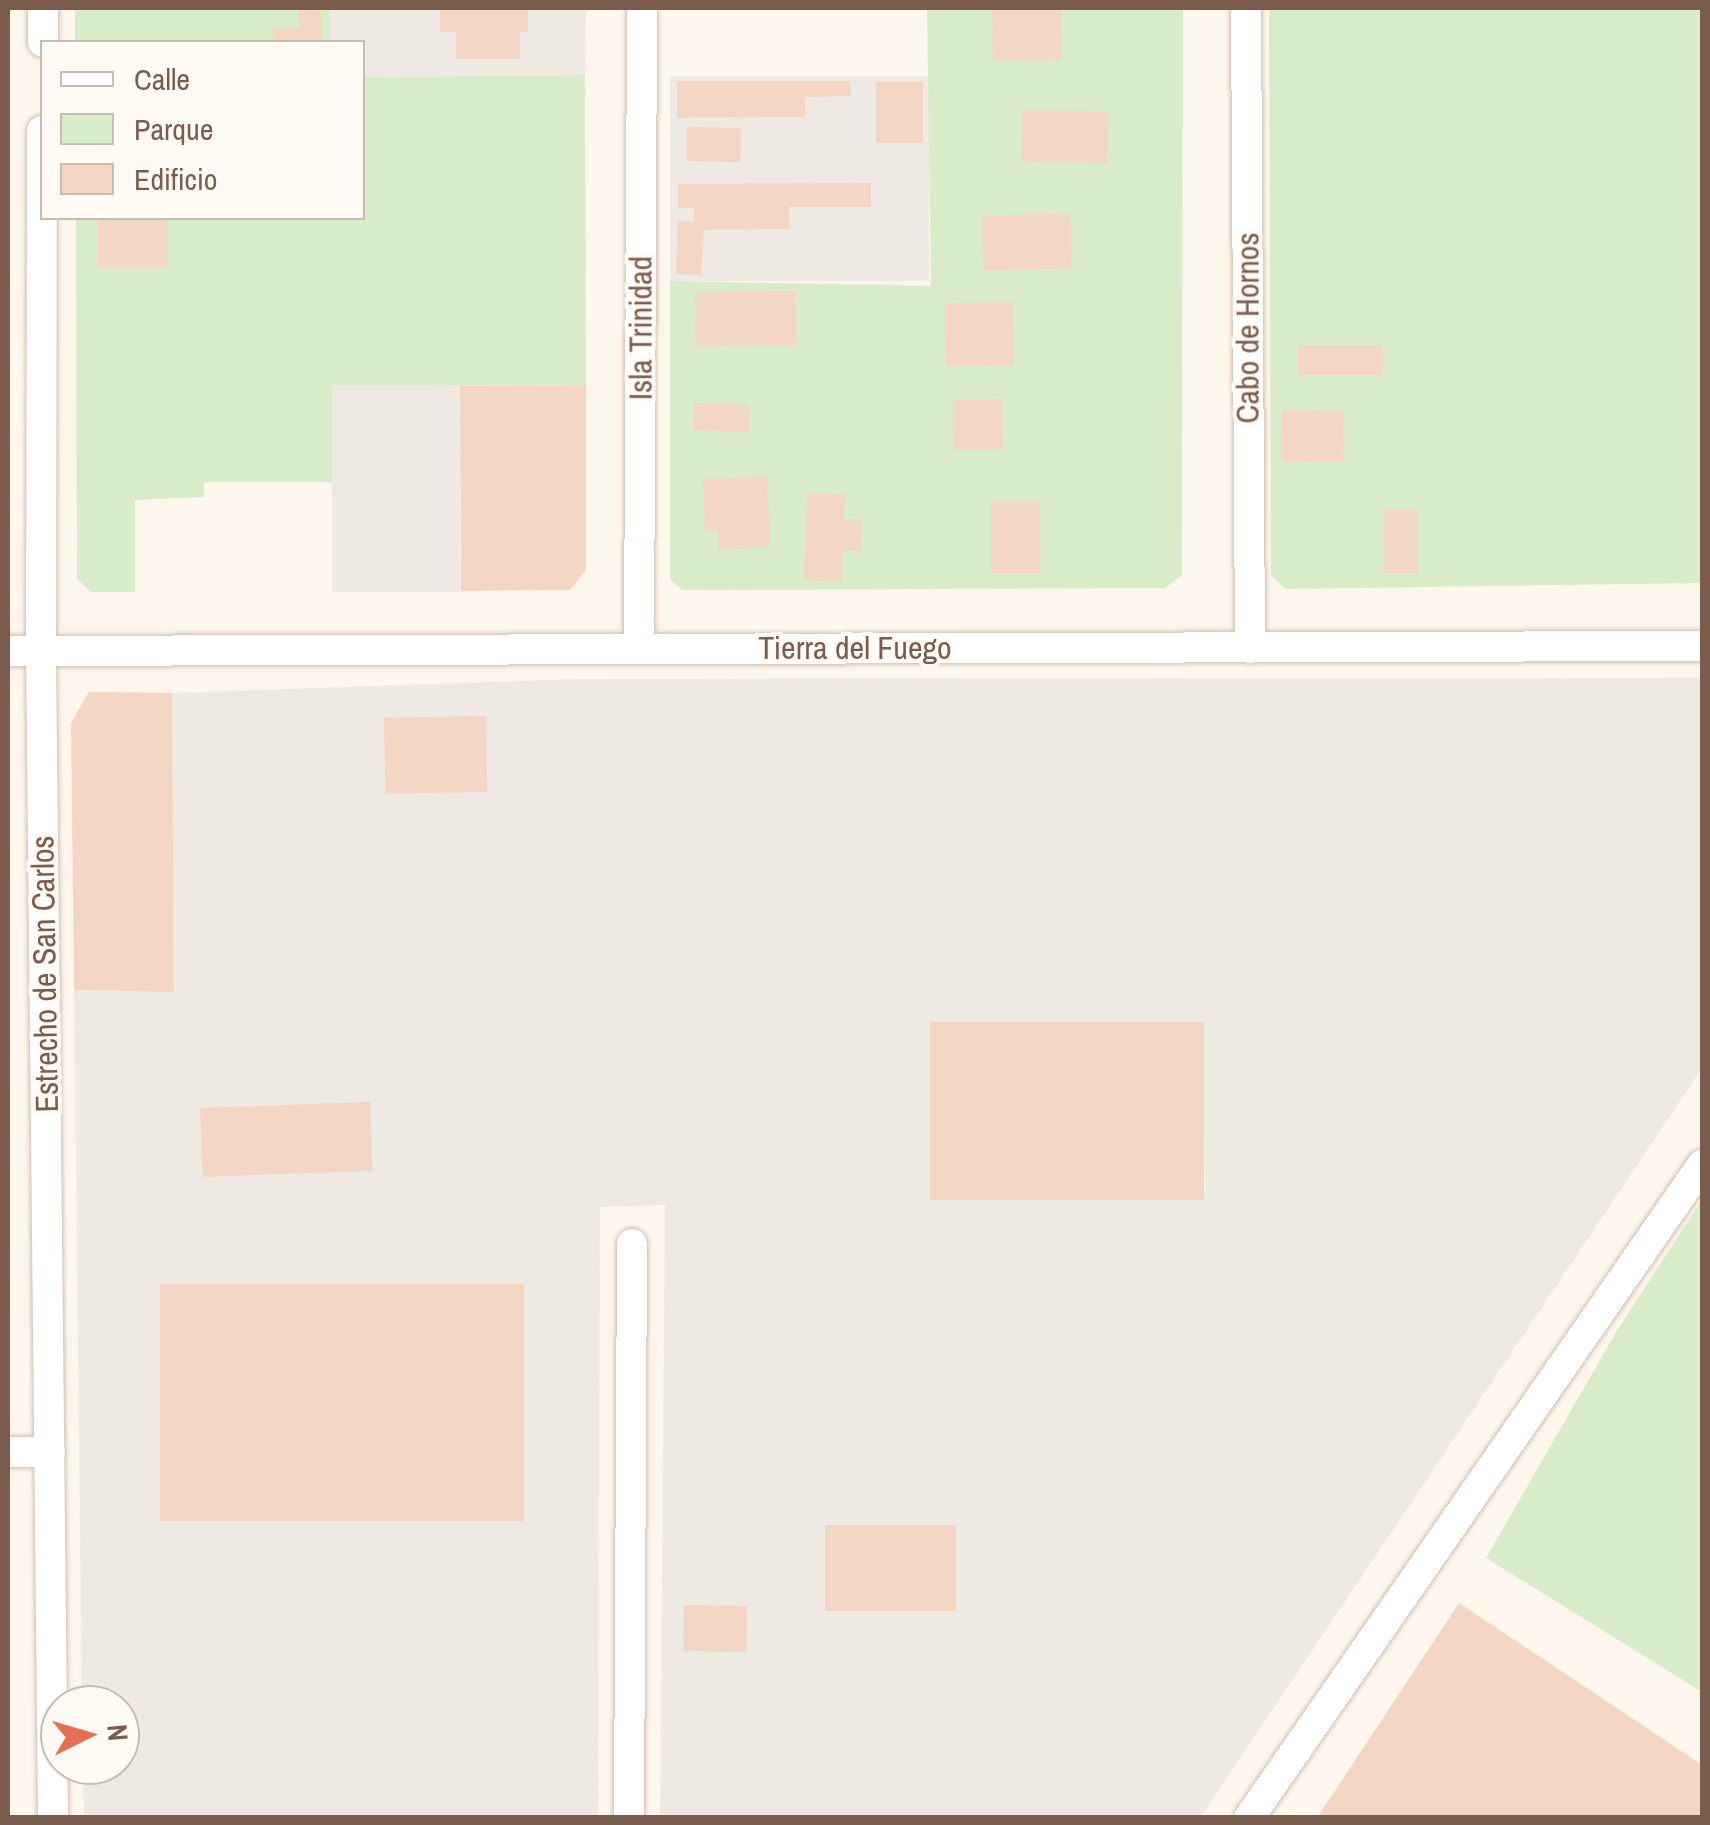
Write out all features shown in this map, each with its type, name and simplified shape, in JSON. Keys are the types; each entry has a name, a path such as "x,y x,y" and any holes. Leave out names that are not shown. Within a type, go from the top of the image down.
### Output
{"street":[{"path":"43,8 43,40"},
{"name":"Isla Trinidad","path":"639,649 642,8"},
{"name":"Cabo de Hornos","path":"1246,8 1250,648"},
{"name":"Estrecho de San Carlos","path":"42,220 41,651 53,1818"},
{"name":"Tierra del Fuego","path":"8,651 1702,646"},
{"path":"1249,1818 1702,1165"},
{"path":"628,1818 632,1244"},
{"path":"8,1452 50,1452"}],"shaded area":[{"path":"330,8 586,8 585,75 365,77 365,40 330,40"},
{"path":"670,76 929,76 929,281 670,281"},
{"path":"332,385 460,385 460,592 332,592"},
{"path":"1702,678 1702,1068 1201,1817 660,1817 665,1205 600,1207 598,1817 84,1817 83,1785 140,1785 140,1685 82,1685 74,990 174,991 172,693 578,679","holes":["931,1022 1203,1024 1205,1194 930,1200"]}],"green space":[{"path":"75,8 330,8 330,40 75,40"},
{"path":"927,8 1183,8 1182,575 1165,588 682,590 670,579 670,281 931,286"},
{"path":"1269,8 1702,8 1702,583 1286,589 1271,575"},
{"path":"585,75 586,386 332,385 332,482 204,482 204,497 135,500 135,592 91,592 77,579 76,220 365,220 365,77"},
{"path":"1702,1200 1702,1692 1486,1558 1618,1329"}],"building":[{"path":"440,8 528,8 528,32 520,32 520,59 456,59 456,32 440,32"},
{"path":"1061,8 1062,59 993,60 992,9"},
{"path":"299,10 321,11 322,40 274,40 273,28 299,28"},
{"path":"677,81 850,81 851,96 805,97 805,117 677,118"},
{"path":"876,82 923,82 923,143 876,143"},
{"path":"1022,110 1108,112 1107,163 1021,162"},
{"path":"687,127 741,128 740,162 686,161"},
{"path":"871,183 871,207 789,207 790,229 704,230 701,275 676,274 678,221 694,222 694,208 678,208 678,184"},
{"path":"1070,213 1072,268 984,271 982,216"},
{"path":"98,220 168,220 168,267 98,267"},
{"path":"795,291 796,345 696,347 695,293"},
{"path":"1013,302 1014,365 946,366 945,303"},
{"path":"1298,345 1383,345 1383,375 1298,375"},
{"path":"460,386 586,386 586,570 570,590 461,591"},
{"path":"1002,399 1003,449 954,450 953,400"},
{"path":"694,403 750,405 749,432 693,430"},
{"path":"1282,410 1344,411 1343,462 1281,461"},
{"path":"767,476 770,547 719,550 717,530 705,531 703,479"},
{"path":"808,493 845,494 844,519 862,519 861,551 842,551 841,582 804,580"},
{"path":"991,502 1040,502 1040,573 991,573"},
{"path":"1384,510 1418,510 1418,573 1384,573"},
{"path":"89,692 172,693 174,992 74,990 71,723"},
{"path":"486,716 487,792 385,794 384,718"},
{"path":"930,1022 1204,1022 1204,1200 930,1200"},
{"path":"370,1102 372,1171 203,1177 200,1108"},
{"path":"160,1284 524,1284 524,1521 160,1521"},
{"path":"825,1525 956,1525 956,1611 825,1611"},
{"path":"1459,1603 1702,1765 1702,1818 1317,1818"},
{"path":"684,1605 747,1606 746,1652 683,1651"}]}
